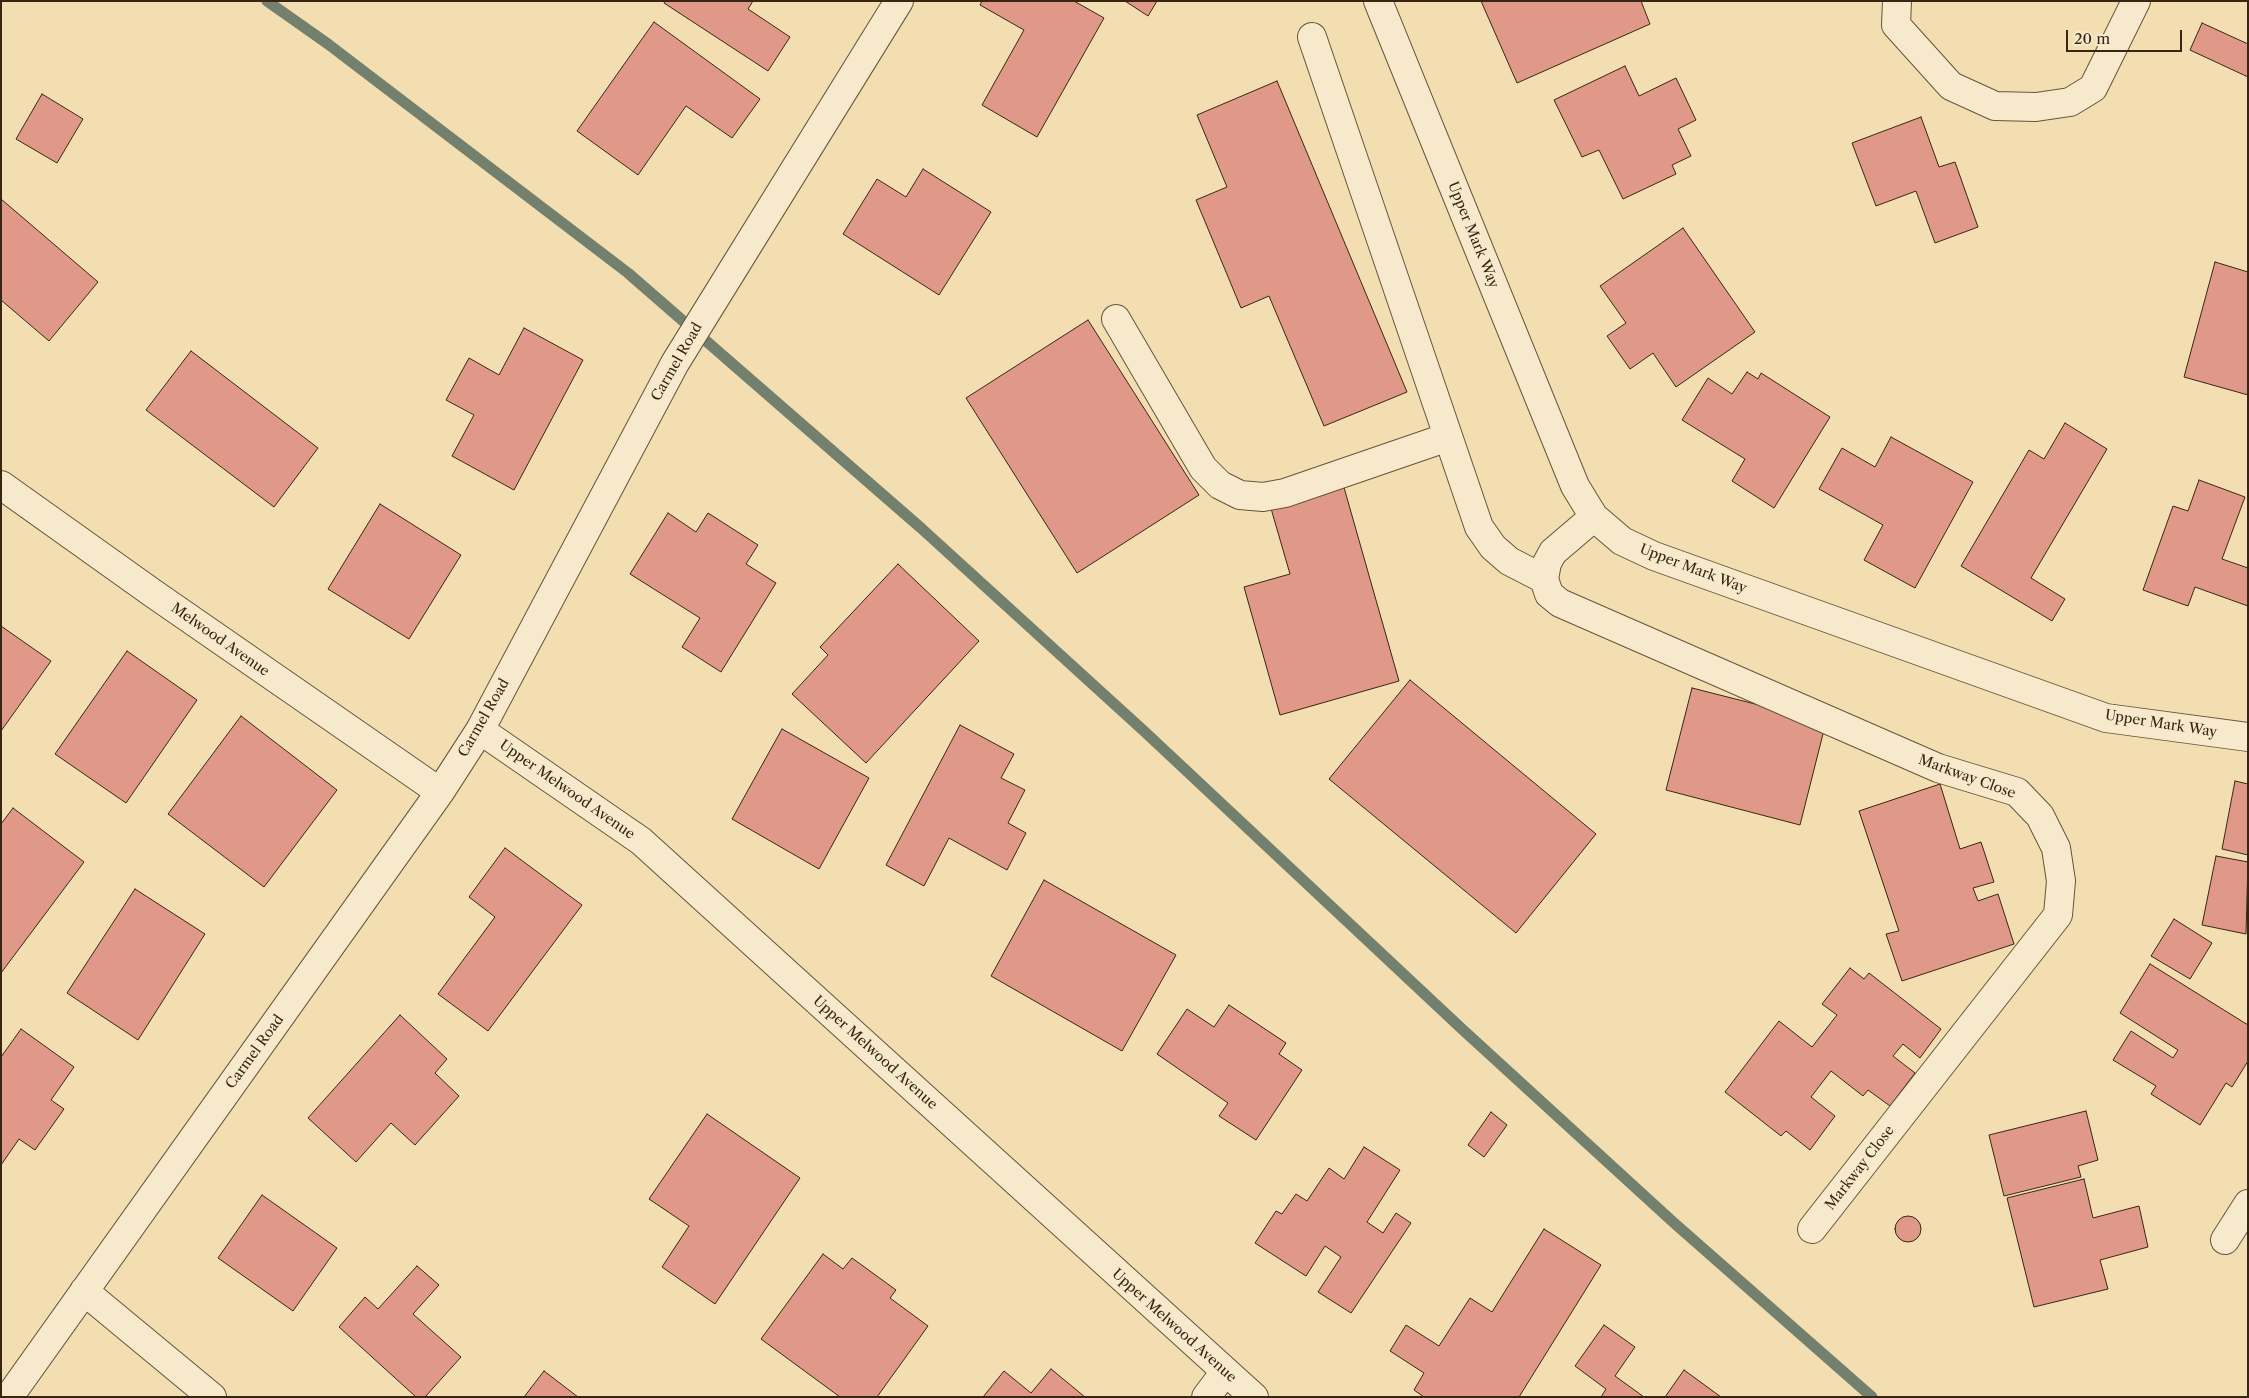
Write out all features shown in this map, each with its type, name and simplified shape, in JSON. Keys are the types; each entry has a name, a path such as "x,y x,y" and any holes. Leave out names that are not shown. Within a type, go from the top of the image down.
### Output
{"street":[{"name":"Carmel Road","path":"9,1397 440,792 480,730 674,364 722,290 899,1"},
{"name":"Upper Mark Way","path":"1378,1 1575,486 1594,516 1622,541 1654,556 2106,718 2248,737"},
{"path":"1897,1 1896,25 1951,86 1995,106 2036,107 2070,102 2093,88 2136,1"},
{"path":"1312,37 1479,527 1493,548 1509,561 1544,579 1547,563 1553,552 1594,516"},
{"path":"1116,319 1203,468 1220,485 1240,495 1263,498 1285,493 1448,437"},
{"name":"Melwood Avenue","path":"1,485 162,600 440,792"},
{"name":"Markway Close","path":"1544,579 1549,594 1560,603 1938,768 2017,792 2040,816 2056,848 2061,881 2058,915 1812,1229"},
{"name":"Upper Melwood Avenue","path":"480,730 641,841 1254,1397"},
{"path":"2225,1240 2248,1204"},
{"path":"84,1291 212,1397"},
{"path":"1206,1397 1225,1372"}],"building":[{"path":"665,1 753,1 748,9 790,37 768,71 664,3"},
{"path":"982,1 1074,1 1104,18 1037,137 982,105 1024,30 980,5"},
{"path":"1125,1 1157,1 1148,16"},
{"path":"1481,1 1641,1 1650,24 1517,83"},
{"path":"654,22 760,99 732,138 686,106 638,175 577,131"},
{"path":"2202,23 2248,44 2248,77 2190,50"},
{"path":"1625,66 1639,96 1676,78 1696,120 1678,129 1691,156 1672,165 1676,174 1623,199 1599,150 1582,157 1554,100"},
{"path":"1277,81 1407,392 1324,426 1269,296 1241,308 1196,200 1227,187 1197,115"},
{"path":"42,94 83,119 57,163 16,139"},
{"path":"1921,117 1939,167 1955,162 1978,227 1935,243 1916,191 1876,206 1852,143"},
{"path":"923,169 991,212 939,295 843,234 877,179 906,197"},
{"path":"1,199 98,282 49,341 1,300"},
{"path":"1683,228 1755,332 1676,387 1653,353 1630,369 1607,336 1626,323 1600,286"},
{"path":"2215,262 2248,272 2248,395 2184,377"},
{"path":"1088,320 1199,495 1077,573 966,398"},
{"path":"524,328 583,360 514,490 452,456 474,415 446,400 469,358 499,375"},
{"path":"191,351 318,448 274,507 146,410"},
{"path":"1747,372 1758,379 1761,373 1830,417 1774,508 1732,481 1745,459 1682,420 1708,378 1732,394"},
{"path":"2065,423 2107,449 2031,578 2065,599 2052,621 1961,566 2029,450 2044,459"},
{"path":"1891,437 1973,482 1915,588 1864,560 1883,525 1819,489 1842,448 1875,467"},
{"path":"2199,480 2245,497 2222,559 2248,568 2248,606 2195,587 2188,606 2143,590 2173,506 2188,511"},
{"path":"1343,484 1399,681 1280,715 1244,587 1290,574 1270,505"},
{"path":"380,504 461,555 409,639 328,589"},
{"path":"668,513 696,532 708,513 758,545 746,564 776,583 721,672 682,647 700,618 630,574"},
{"path":"898,564 979,641 866,763 792,694 828,655 820,647"},
{"path":"1,626 51,661 1,731"},
{"path":"127,651 197,700 126,803 55,754"},
{"path":"1410,680 1596,834 1516,933 1329,779"},
{"path":"1692,688 1826,722 1800,825 1666,790"},
{"path":"241,716 337,790 264,887 168,814"},
{"path":"960,725 1014,754 1001,778 1025,790 1008,823 1026,833 1007,870 949,838 924,886 886,865"},
{"path":"782,729 869,778 819,869 732,819"},
{"path":"2235,781 2248,784 2248,855 2222,849"},
{"path":"1940,784 1960,849 1981,842 1994,882 1973,888 1978,901 1998,894 2014,944 1902,981 1886,934 1899,931 1859,811"},
{"path":"13,808 84,862 1,973 1,824"},
{"path":"505,848 582,905 488,1031 438,994 495,917 469,897"},
{"path":"2216,856 2248,862 2246,934 2202,925"},
{"path":"1044,880 1176,955 1122,1051 991,976"},
{"path":"135,889 205,934 138,1040 67,993"},
{"path":"2174,919 2212,943 2190,979 2151,956"},
{"path":"2150,964 2248,1025 2248,1061 2232,1087 2226,1083 2200,1125 2151,1094 2156,1086 2113,1060 2131,1031 2173,1058 2178,1050 2120,1013"},
{"path":"1850,968 1864,979 1869,973 1941,1029 1920,1058 1903,1044 1893,1056 1915,1073 1890,1106 1868,1090 1863,1096 1831,1071 1811,1097 1835,1116 1810,1150 1786,1131 1781,1136 1725,1092 1779,1021 1812,1047 1837,1015 1822,1004"},
{"path":"1229,1005 1286,1043 1279,1054 1302,1070 1256,1140 1219,1116 1228,1103 1157,1054 1187,1009 1214,1027"},
{"path":"400,1015 447,1059 435,1073 459,1096 415,1145 391,1123 356,1162 308,1118"},
{"path":"21,1029 74,1067 51,1100 64,1109 35,1150 19,1139 1,1165 1,1057"},
{"path":"2086,1111 2098,1160 2078,1166 2081,1177 2004,1196 1989,1135"},
{"path":"1491,1112 1507,1125 1484,1157 1468,1145"},
{"path":"707,1114 800,1178 715,1304 662,1267 689,1226 649,1199"},
{"path":"1364,1147 1400,1170 1367,1222 1383,1233 1396,1213 1411,1223 1351,1313 1318,1292 1341,1257 1325,1246 1306,1276 1255,1243 1276,1211 1282,1214 1296,1194 1307,1201 1329,1168 1344,1179"},
{"path":"2084,1179 2093,1218 2139,1206 2148,1247 2100,1260 2108,1289 2034,1307 2007,1198"},
{"path":"262,1195 337,1248 293,1311 218,1258"},
{"path":"1908,1216 1917,1220 1921,1229 1917,1238 1908,1242 1899,1238 1895,1229 1899,1220"},
{"path":"1544,1229 1601,1265 1519,1397 1424,1397 1414,1390 1424,1373 1390,1351 1406,1325 1439,1346 1470,1298 1492,1312"},
{"path":"823,1254 843,1269 852,1258 896,1290 890,1298 928,1326 877,1397 840,1397 761,1339"},
{"path":"417,1266 439,1285 413,1314 461,1357 425,1397 416,1397 339,1327 365,1297 378,1309"},
{"path":"1604,1325 1635,1347 1615,1376 1644,1397 1601,1397 1606,1389 1575,1366"},
{"path":"1051,1369 1085,1397 983,1397 1004,1371 1031,1393"},
{"path":"1684,1370 1721,1397 1665,1397"},
{"path":"544,1371 578,1397 524,1397"}],"waterway":[{"path":"267,1 328,44 628,273 921,528 1145,732 1462,1029 1673,1222 1872,1397"}]}
